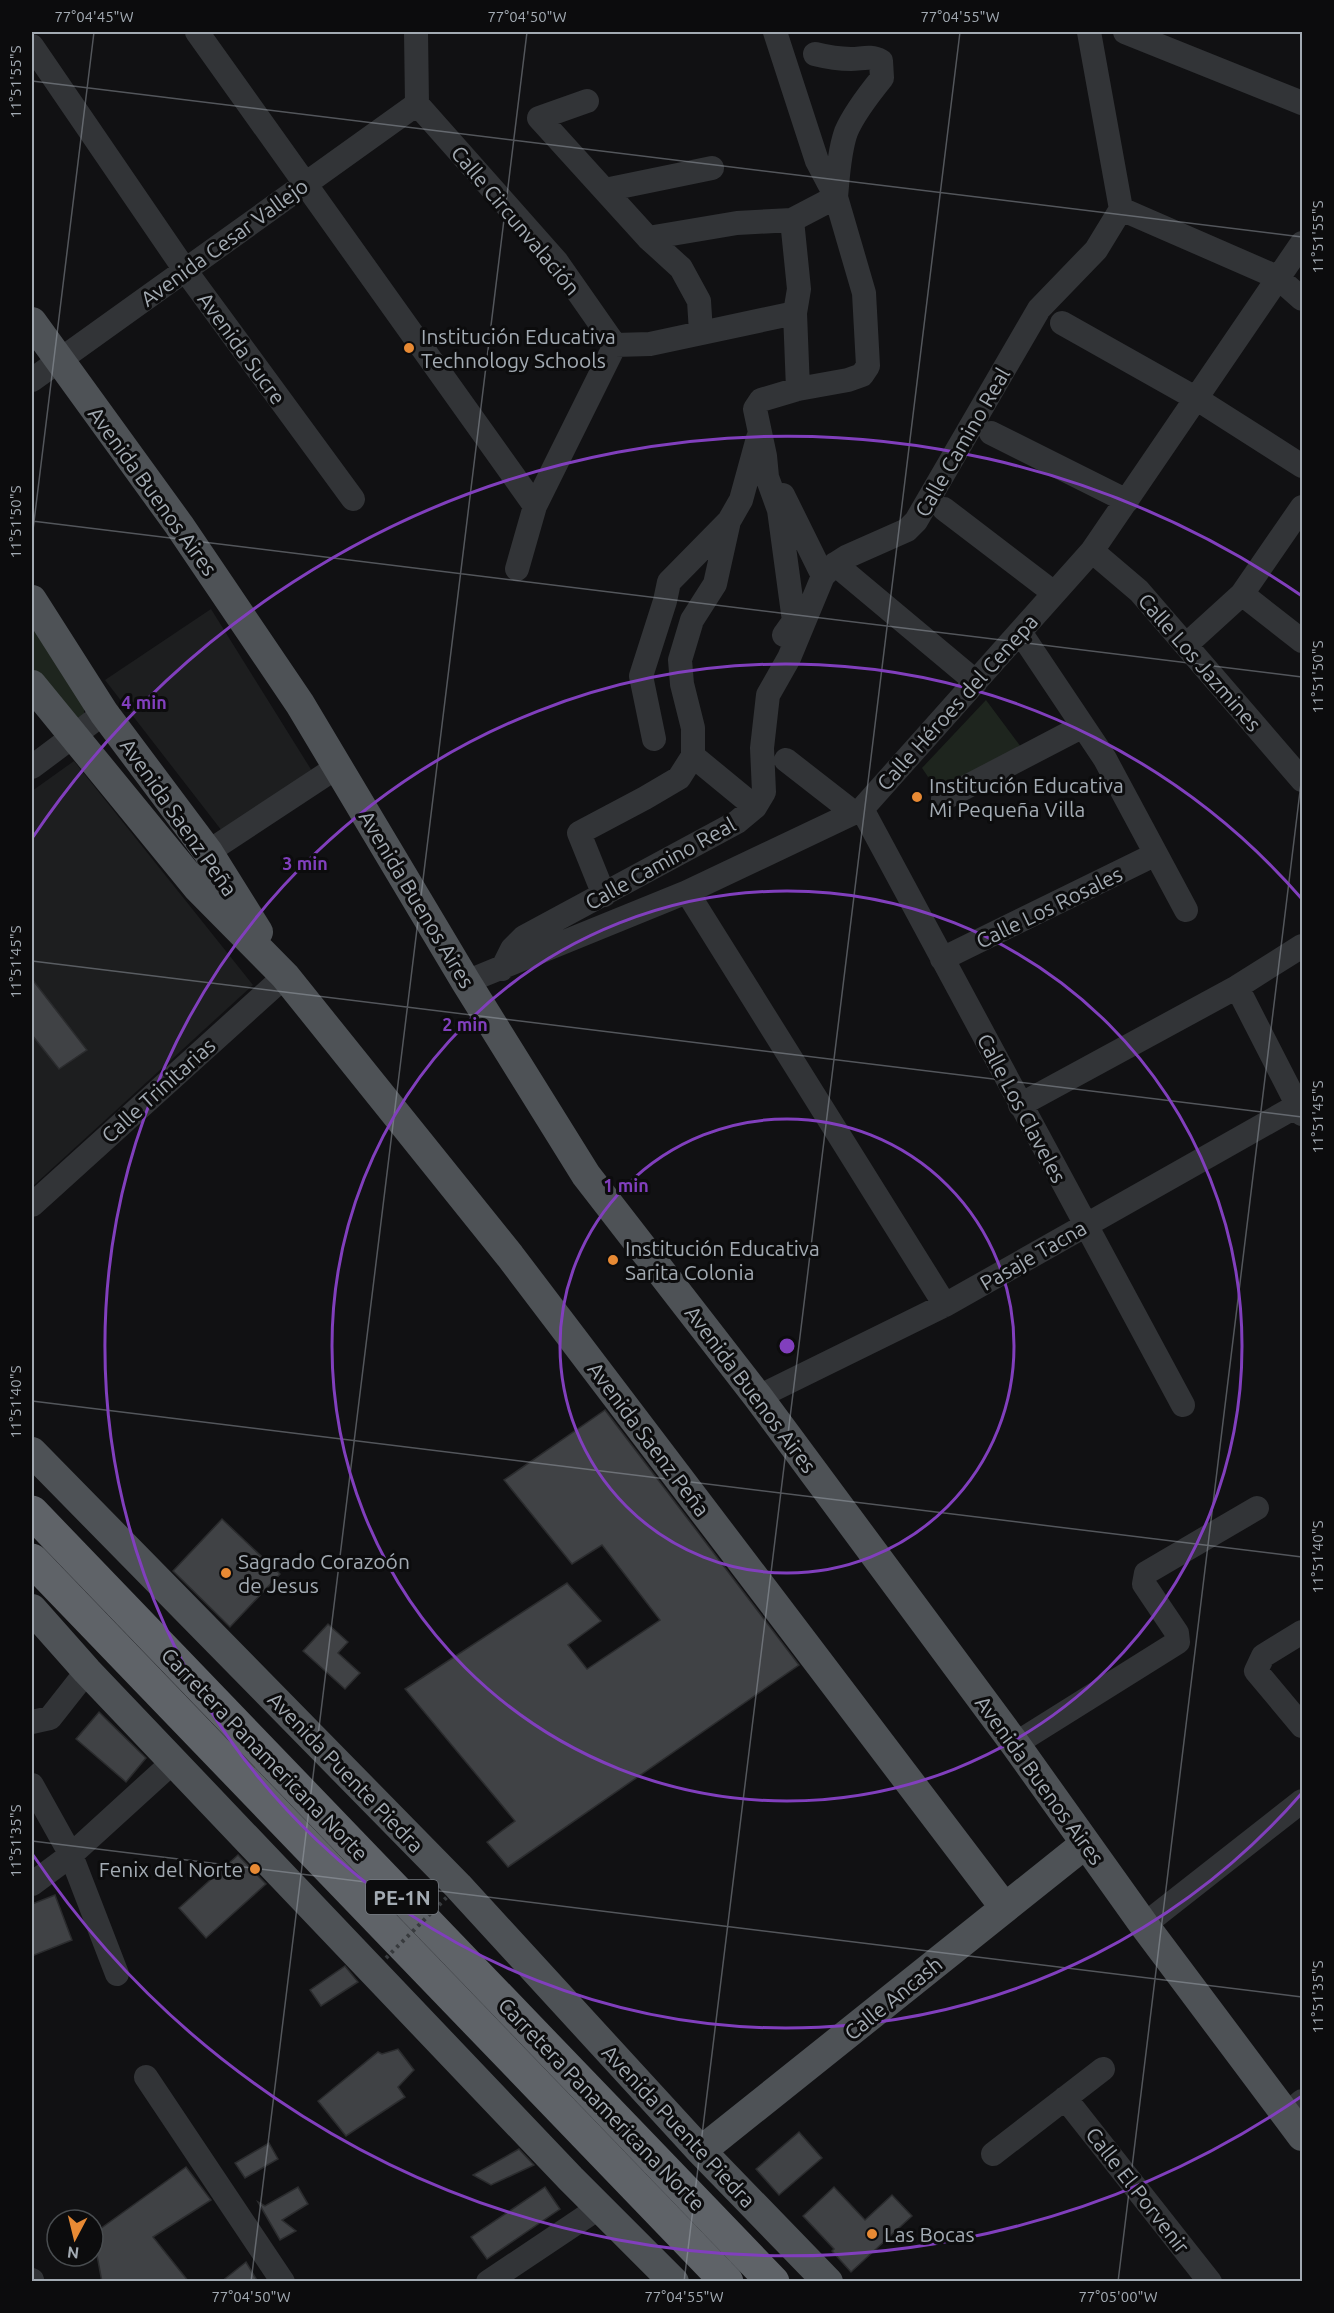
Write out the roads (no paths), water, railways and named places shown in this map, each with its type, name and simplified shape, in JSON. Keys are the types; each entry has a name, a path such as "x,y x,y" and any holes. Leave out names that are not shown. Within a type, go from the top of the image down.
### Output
{"highway":[{"name":"Carretera Panamericana Norte","path":"32,1512 773,2282"},
{"name":"Carretera Panamericana Norte","path":"32,1560 727,2282"}],"main road":[{"name":"Avenida Buenos Aires","path":"32,322 179,525 300,704 466,982 586,1174 758,1397 1015,1744 1144,1925 1297,2118"},
{"name":"Avenida Saenz Peña","path":"32,600 104,713 208,852 285,976"},
{"name":"Avenida Saenz Peña","path":"32,685 198,888 285,976 510,1256 1005,1908"},
{"name":"Avenida Puente Piedra","path":"32,1452 458,1886 701,2151 828,2282"},
{"path":"32,1609 173,1762 674,2282"},
{"name":"Calle Ancash","path":"701,2151 1085,1844"}],"street":[{"path":"197,32 535,506"},
{"path":"416,32 417,104"},
{"path":"768,695 773,663 784,634 794,621 779,510 771,491 754,409 761,400 862,375 868,366 864,293 836,197 817,161 775,32"},
{"path":"1089,32 1121,209 1277,277 1302,299"},
{"path":"1125,32 1302,104"},
{"name":"Avenida Sucre","path":"32,46 185,270 353,499"},
{"path":"815,54 845,58 872,56 880,61 882,78 866,97 846,132 836,197"},
{"path":"587,101 539,118 648,238 681,268 699,302 701,332"},
{"name":"Avenida Cesar Vallejo","path":"32,380 417,104"},
{"name":"Calle Circunvalación","path":"417,104 557,262 615,345"},
{"path":"604,190 712,168"},
{"path":"648,238 736,223 792,220 836,197"},
{"name":"Calle Camino Real","path":"502,969 512,949 524,937 737,822 755,807 764,792 762,748 768,695 789,658 829,570 907,530 916,521 1040,309 1096,250 1121,209"},
{"path":"792,220 799,289 795,313 798,389"},
{"name":"Calle Héroes del Cenepa","path":"466,982 687,892 858,811 1092,551 1302,243"},
{"path":"517,569 535,506 615,345 650,344 795,313"},
{"path":"1062,322 1197,399 1302,466"},
{"path":"654,740 641,676 669,582 729,521 741,501 759,433"},
{"path":"991,433 1127,501"},
{"path":"766,464 829,570 976,682"},
{"path":"1186,645 1242,594 1302,507"},
{"path":"944,508 1054,593"},
{"path":"604,895 579,833 679,778 693,756 693,728 682,684 680,660 692,620 715,584 729,521"},
{"name":"Calle Los Jazmines","path":"1092,551 1139,591 1302,780"},
{"path":"1242,594 1302,641"},
{"path":"1020,632 1105,759 1186,910"},
{"path":"32,767 104,713"},
{"path":"943,799 1083,726"},
{"path":"693,756 755,807"},
{"path":"786,760 858,811"},
{"path":"208,852 337,767"},
{"name":"Calle Los Claveles","path":"858,811 942,959 1183,1405"},
{"name":"Calle Los Rosales","path":"942,959 1156,854"},
{"path":"687,892 945,1305"},
{"path":"1020,1105 1237,987 1302,946"},
{"name":"Calle Trinitarias","path":"32,1205 285,976"},
{"path":"1237,987 1301,1108"},
{"name":"Pasaje Tacna","path":"758,1397 945,1305 1301,1108"},
{"path":"1015,1744 1178,1642 1177,1633 1144,1584 1146,1573 1257,1508"},
{"path":"1302,1632 1263,1656 1256,1671 1302,1726"},
{"path":"32,1722 50,1718 87,1671"},
{"path":"32,1884 71,1855 173,1762"},
{"path":"32,1785 71,1855 117,1974"},
{"path":"1144,1925 1302,1801"},
{"path":"993,2154 1103,2070"},
{"path":"146,2077 283,2282"},
{"name":"Calle El Porvenir","path":"1065,2098 1210,2282"},
{"path":"488,2282 600,2207"}],"place":[{"name":"Institución Educativa Technology Schools","path":"409,348"},
{"name":"Institución Educativa Mi Pequeña Villa","path":"917,797"},
{"name":"Institución Educativa Sarita Colonia","path":"613,1260"},
{"name":"Sagrado Corazoón de Jesus","path":"226,1573"},
{"name":"Fenix del Norte","path":"255,1869"},
{"name":"Las Bocas","path":"872,2234"}]}
